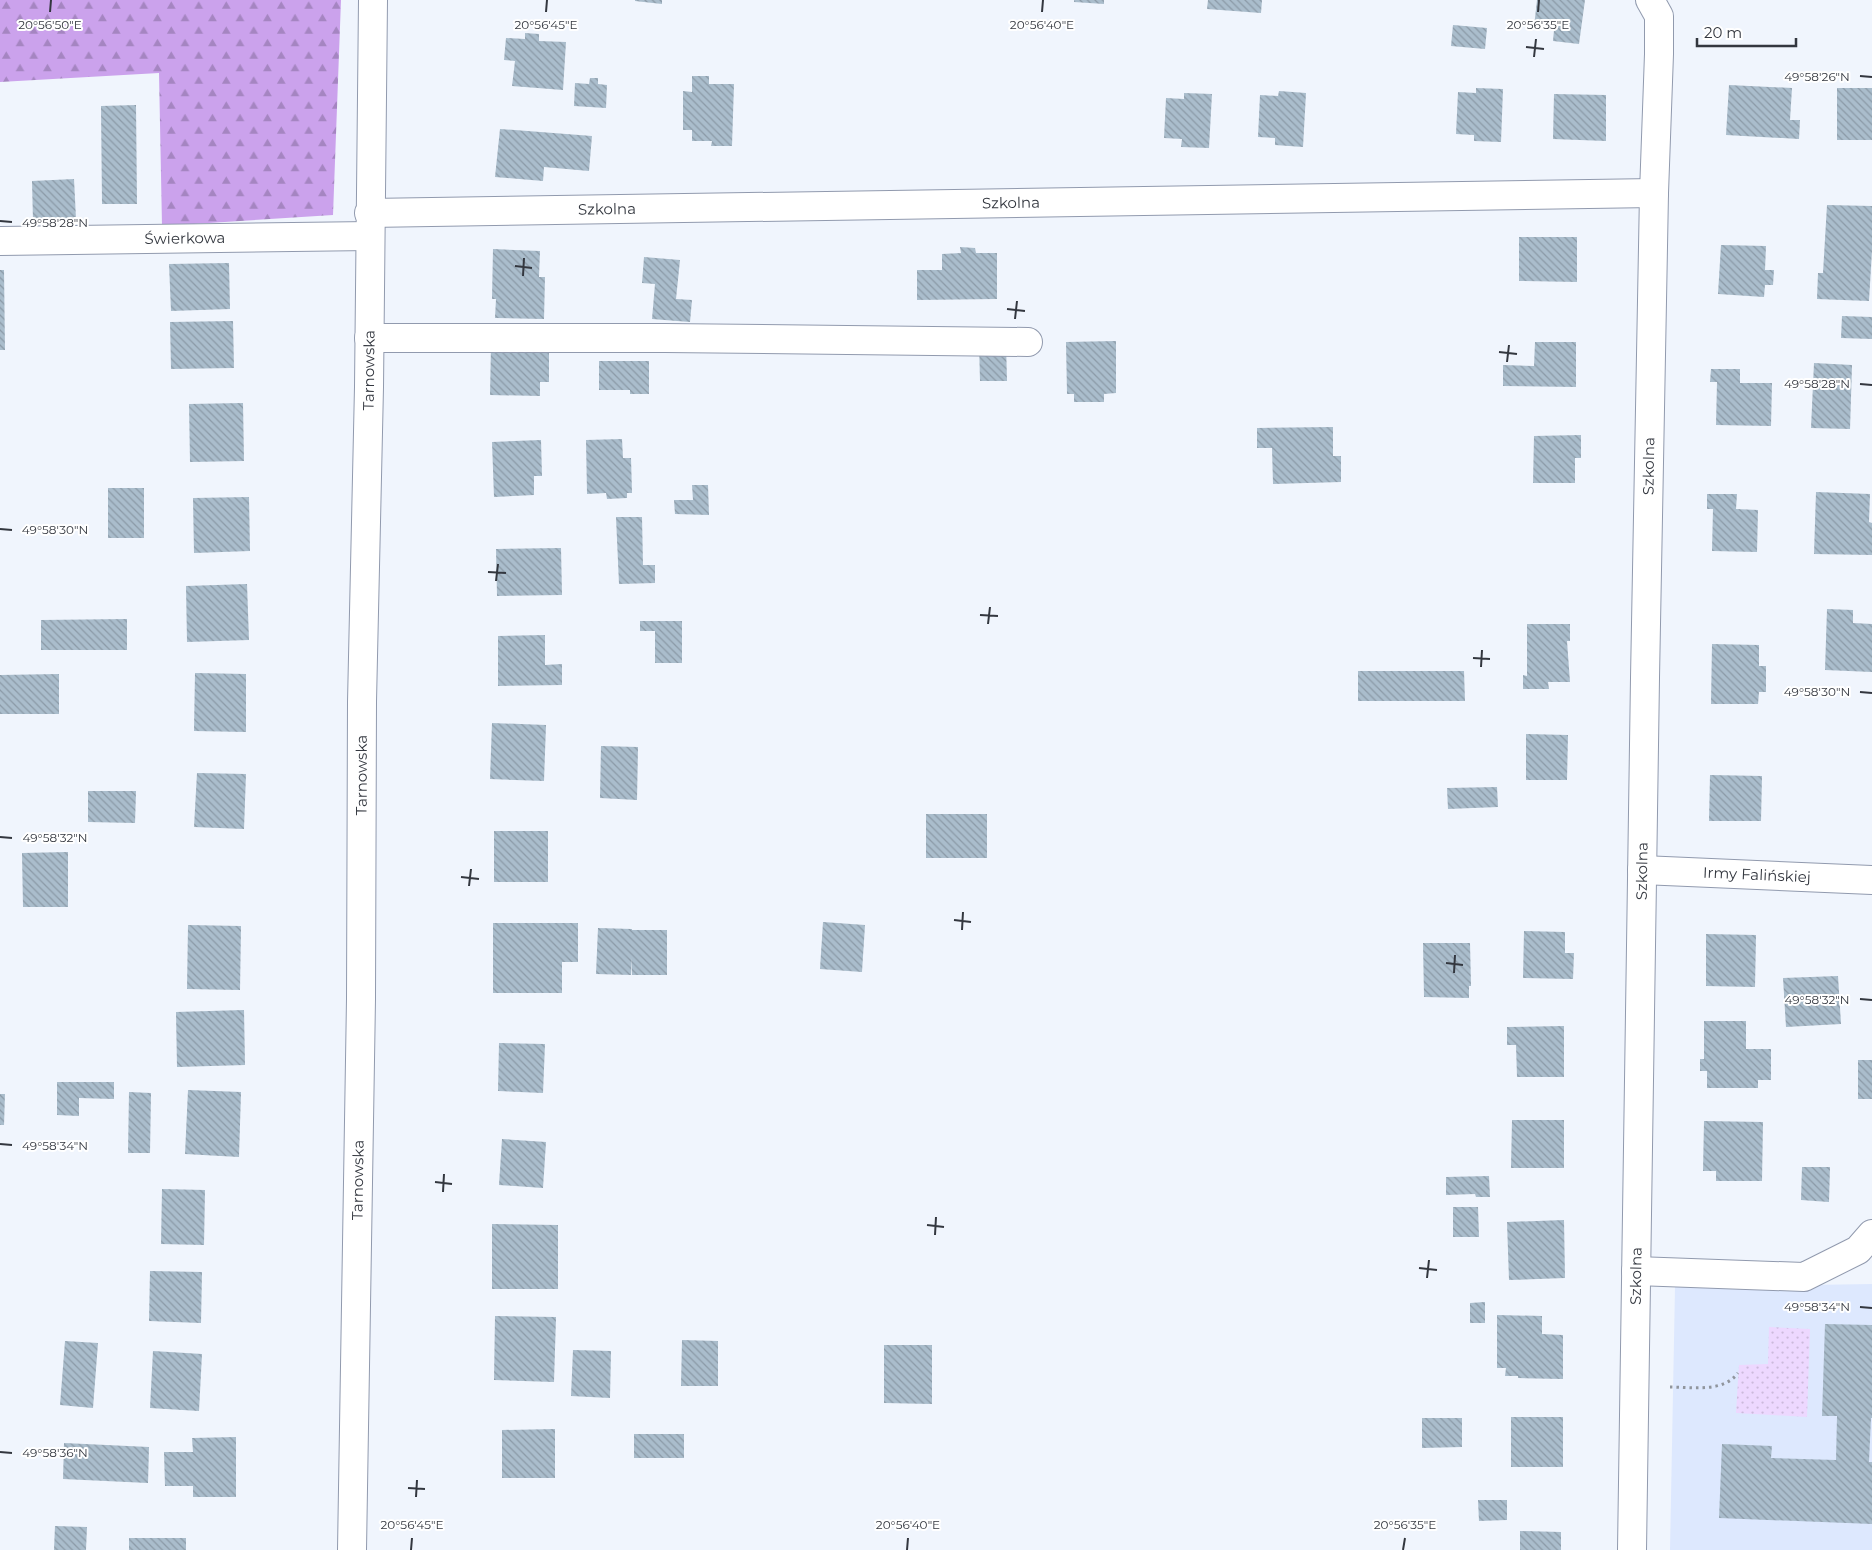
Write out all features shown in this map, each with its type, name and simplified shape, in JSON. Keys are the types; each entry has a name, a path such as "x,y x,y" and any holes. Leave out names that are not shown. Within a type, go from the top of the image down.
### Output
{"street":[{"name":"Tarnowska","path":"352,1550 361,999 362,702 369,338 372,0"},
{"name":"Szkolna","path":"1632,1550 1654,194 1659,54 1659,16 1650,0"},
{"name":"Szkolna","path":"370,225 1654,194"},
{"name":"Świerkowa","path":"0,241 370,225"},
{"path":"369,338 1028,342"},
{"name":"Irmy Falińskiej","path":"1642,870 1872,880"},
{"path":"1636,1271 1804,1276 1858,1250 1872,1234"}],"path":[{"path":"1670,1387 1716,1387 1736,1377 1738,1373"}],"shaded area":[{"path":"1872,1284 1872,1550 1670,1550 1675,1287"},
{"path":"1769,1327 1810,1329 1807,1417 1736,1413 1739,1365 1768,1364"}],"green space":[{"path":"0,0 341,0 333,215 162,226 159,73 0,82"}],"building":[{"path":"662,0 662,4 635,1"},
{"path":"1074,0 1104,0 1104,4 1074,2"},
{"path":"1208,0 1262,0 1261,13 1207,9"},
{"path":"1537,0 1585,0 1579,44 1553,41 1554,30 1534,27"},
{"path":"1453,25 1487,28 1485,49 1451,46"},
{"path":"525,33 539,34 539,41 566,42 563,90 512,86 515,61 504,60 506,38 525,39"},
{"path":"692,76 709,76 709,84 734,84 732,146 711,146 712,141 692,141 692,130 683,130 683,91 692,92"},
{"path":"590,78 598,78 598,84 607,85 606,108 574,106 575,83 589,84"},
{"path":"1729,85 1792,88 1790,120 1800,120 1799,139 1726,135"},
{"path":"1476,88 1503,89 1501,142 1474,141 1474,135 1456,134 1458,92 1476,93"},
{"path":"1837,88 1872,88 1872,140 1837,140"},
{"path":"1279,91 1306,93 1303,147 1275,145 1275,138 1258,137 1260,95 1278,96"},
{"path":"1184,93 1212,94 1209,148 1181,147 1182,139 1164,138 1166,98 1184,99"},
{"path":"1554,94 1606,95 1606,141 1553,139"},
{"path":"136,105 137,204 102,204 101,106"},
{"path":"500,129 592,136 589,171 544,167 543,181 495,177"},
{"path":"74,179 76,219 33,221 32,181"},
{"path":"1827,205 1872,206 1869,301 1817,299 1818,273 1823,273"},
{"path":"1519,237 1577,237 1577,282 1519,281"},
{"path":"1721,245 1766,246 1765,270 1774,270 1773,285 1765,285 1764,297 1718,294"},
{"path":"960,247 975,248 976,253 997,253 997,299 917,300 917,270 942,270 942,254 961,253"},
{"path":"493,249 540,251 539,277 545,277 544,319 495,318 496,299 492,299"},
{"path":"644,257 680,260 676,299 692,300 690,322 652,319 655,284 642,283"},
{"path":"229,263 230,309 171,311 169,264"},
{"path":"0,270 4,270 5,350 0,350"},
{"path":"1842,316 1872,317 1872,339 1841,338"},
{"path":"233,321 234,368 171,369 170,322"},
{"path":"1116,341 1116,393 1104,394 1104,402 1074,402 1074,394 1067,394 1066,342"},
{"path":"1535,342 1576,342 1576,387 1503,386 1503,365 1534,366"},
{"path":"979,343 1006,343 1007,381 980,381"},
{"path":"491,346 549,348 549,382 540,382 540,396 490,395"},
{"path":"599,361 649,361 649,394 630,394 630,390 599,390"},
{"path":"1814,363 1852,365 1850,429 1811,428"},
{"path":"1711,369 1740,369 1740,383 1772,383 1771,426 1716,425 1717,382 1710,382"},
{"path":"243,403 244,461 190,462 189,404"},
{"path":"1333,427 1333,456 1341,456 1341,482 1273,484 1272,448 1257,448 1257,428"},
{"path":"1581,435 1581,458 1575,458 1575,483 1533,483 1534,436"},
{"path":"622,439 623,458 631,458 632,493 627,493 627,498 607,499 606,493 587,494 586,440"},
{"path":"541,440 542,476 534,476 534,495 494,497 492,442"},
{"path":"692,485 708,485 709,515 675,514 674,500 693,500"},
{"path":"108,488 144,488 144,538 108,538"},
{"path":"1816,492 1870,494 1869,522 1872,523 1872,555 1814,554"},
{"path":"1707,494 1737,494 1736,509 1758,510 1757,552 1712,551 1713,509 1707,509"},
{"path":"249,497 250,551 194,553 193,498"},
{"path":"616,517 642,517 643,565 655,565 655,583 619,584"},
{"path":"561,548 562,595 497,596 496,549"},
{"path":"247,584 249,640 187,642 186,586"},
{"path":"1827,609 1853,610 1853,623 1872,624 1872,672 1825,670"},
{"path":"127,619 127,650 41,650 41,620"},
{"path":"640,621 682,621 682,663 655,663 655,631 640,631"},
{"path":"1527,624 1570,624 1570,641 1567,641 1570,682 1548,682 1549,689 1523,689 1523,675 1527,676"},
{"path":"545,635 545,665 562,664 562,685 498,686 498,636"},
{"path":"1712,644 1759,645 1759,666 1766,666 1766,692 1759,692 1758,704 1711,704"},
{"path":"1358,671 1464,671 1465,701 1358,701"},
{"path":"195,673 246,674 246,732 194,731"},
{"path":"59,674 59,714 0,714 0,675"},
{"path":"492,723 546,725 544,781 490,779"},
{"path":"1526,734 1568,735 1567,780 1526,780"},
{"path":"601,746 638,747 637,800 600,798"},
{"path":"197,773 246,774 244,829 194,827"},
{"path":"1710,775 1762,776 1761,821 1709,821"},
{"path":"1497,787 1498,807 1448,809 1447,788"},
{"path":"88,791 136,791 135,823 88,822"},
{"path":"926,814 987,814 987,858 926,858"},
{"path":"494,831 548,831 548,882 494,882"},
{"path":"68,852 68,907 23,907 22,853"},
{"path":"823,922 865,925 862,972 820,969"},
{"path":"493,923 578,923 578,962 562,962 562,993 493,993"},
{"path":"188,925 241,926 240,990 187,989"},
{"path":"598,928 667,930 667,975 632,975 631,958 631,975 596,974"},
{"path":"1524,931 1565,932 1565,953 1574,953 1573,979 1523,978"},
{"path":"1706,934 1756,935 1755,987 1706,986"},
{"path":"1423,943 1470,943 1471,986 1469,986 1469,998 1424,997"},
{"path":"1838,976 1841,1024 1786,1027 1783,978"},
{"path":"244,1010 245,1065 177,1067 176,1012"},
{"path":"1704,1021 1746,1021 1746,1049 1771,1049 1771,1080 1758,1080 1758,1088 1707,1088 1707,1071 1700,1071 1700,1059 1704,1059"},
{"path":"1564,1026 1564,1077 1517,1077 1516,1045 1507,1045 1507,1027"},
{"path":"499,1043 545,1044 543,1093 498,1091"},
{"path":"1858,1060 1872,1060 1872,1099 1858,1099"},
{"path":"57,1082 114,1082 114,1099 79,1098 79,1116 57,1115"},
{"path":"188,1090 241,1092 239,1157 185,1154"},
{"path":"129,1092 151,1093 150,1153 128,1153"},
{"path":"0,1094 5,1094 4,1125 0,1125"},
{"path":"1512,1120 1564,1120 1564,1168 1511,1168"},
{"path":"1704,1121 1763,1122 1762,1181 1716,1181 1716,1171 1703,1171"},
{"path":"502,1139 546,1142 543,1188 499,1185"},
{"path":"1802,1167 1830,1167 1829,1202 1801,1200"},
{"path":"1489,1176 1490,1197 1476,1197 1475,1194 1446,1195 1446,1177"},
{"path":"162,1189 205,1190 204,1245 161,1244"},
{"path":"1453,1207 1478,1207 1479,1237 1453,1237"},
{"path":"1564,1220 1565,1278 1509,1280 1507,1222"},
{"path":"492,1224 558,1225 558,1289 492,1289"},
{"path":"150,1271 202,1272 201,1323 149,1321"},
{"path":"1485,1302 1485,1323 1470,1323 1470,1303"},
{"path":"1497,1315 1542,1316 1542,1334 1563,1335 1563,1379 1505,1376 1506,1368 1497,1368"},
{"path":"495,1316 556,1317 554,1382 494,1380"},
{"path":"1825,1324 1872,1325 1872,1418 1869,1462 1872,1462 1872,1524 1719,1518 1722,1444 1772,1446 1771,1458 1836,1460 1837,1416 1822,1416"},
{"path":"682,1340 718,1341 718,1386 681,1386"},
{"path":"65,1341 98,1343 93,1408 60,1405"},
{"path":"884,1345 932,1345 932,1404 884,1403"},
{"path":"573,1350 611,1351 610,1398 571,1396"},
{"path":"153,1351 202,1354 199,1411 150,1408"},
{"path":"1511,1417 1563,1417 1563,1467 1511,1467"},
{"path":"1422,1418 1462,1418 1462,1447 1422,1448"},
{"path":"555,1429 555,1478 502,1478 502,1430"},
{"path":"634,1434 684,1434 684,1458 634,1458"},
{"path":"236,1437 236,1497 193,1497 193,1486 165,1486 164,1452 193,1452 192,1438"},
{"path":"64,1443 149,1447 148,1483 63,1479"},
{"path":"1478,1500 1507,1500 1507,1520 1479,1521"},
{"path":"55,1526 87,1527 86,1550 54,1550"},
{"path":"1520,1531 1561,1532 1561,1550 1520,1550"},
{"path":"129,1538 186,1538 186,1550 129,1550"}]}
